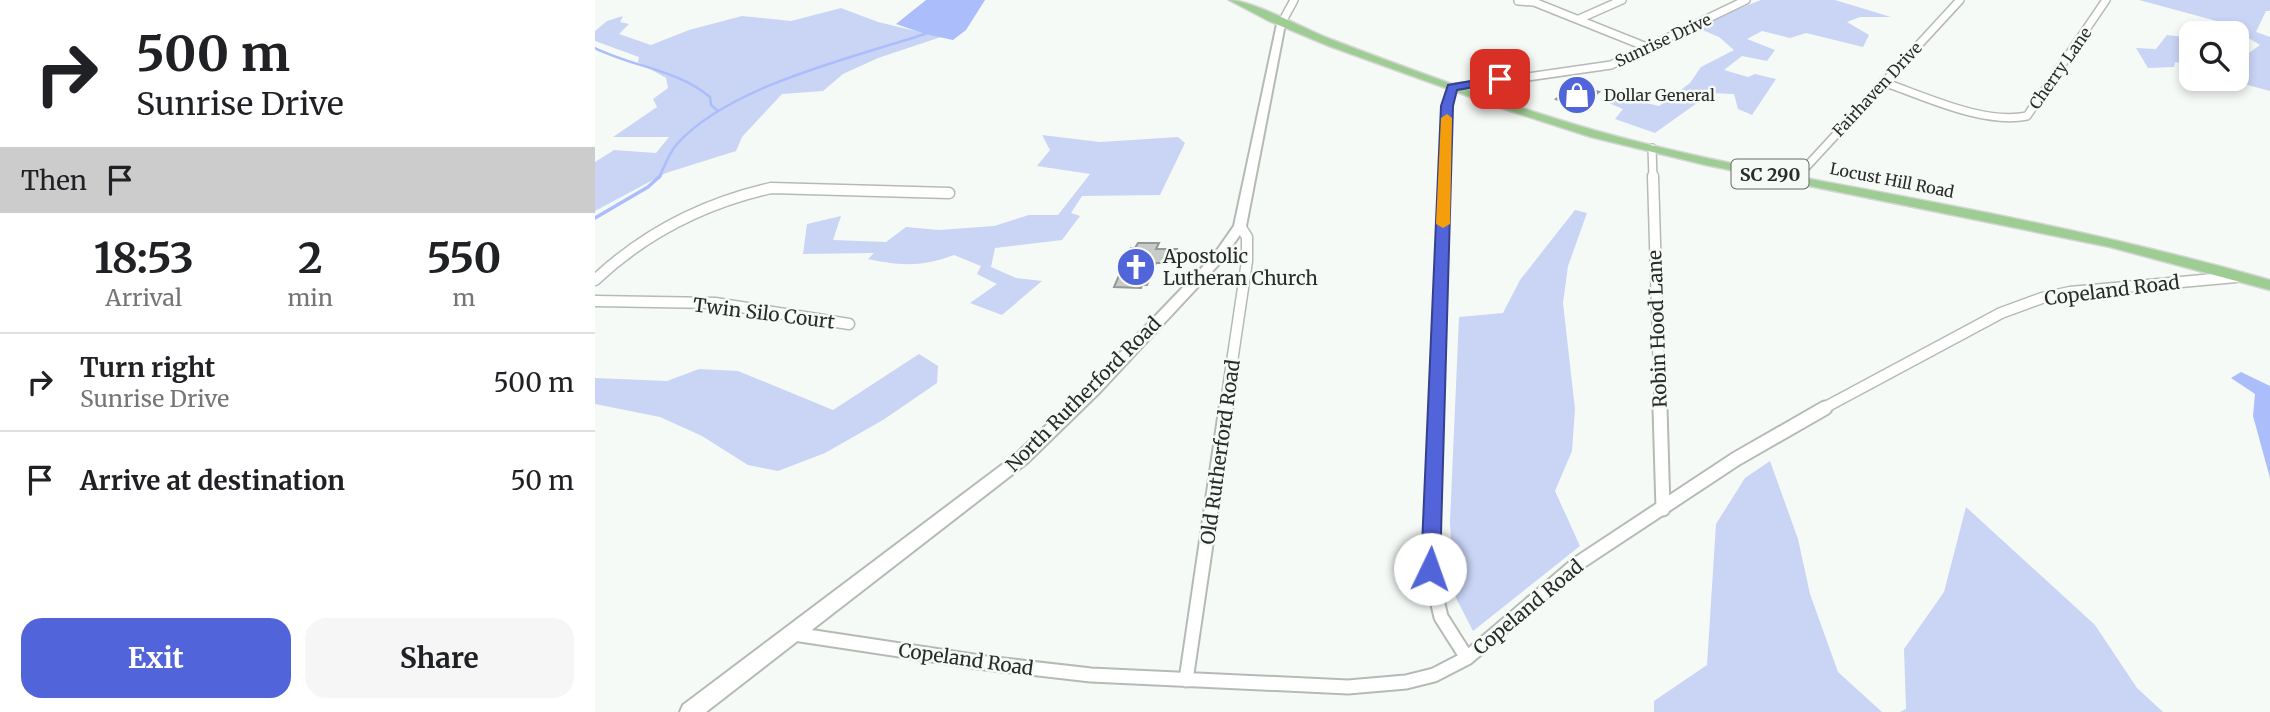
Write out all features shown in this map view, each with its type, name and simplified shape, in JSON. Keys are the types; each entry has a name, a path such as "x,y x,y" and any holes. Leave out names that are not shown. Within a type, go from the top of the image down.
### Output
{"main road":[{"name":"Locust Hill Road","path":"1234,0 1281,24 1452,88 1551,121 1652,148 1795,179 2125,245 2270,285"}],"street":[{"name":"North Rutherford Road","path":"689,712 982,491 1046,436 1217,259 1240,226 1281,24 1294,0"},
{"path":"1579,19 1622,0"},
{"name":"Sunrise Drive","path":"1452,88 1611,65 1746,0"},
{"name":"Fairhaven Drive","path":"1795,179 1960,0"},
{"name":"Cherry Lane","path":"1883,82 1999,118 2027,116 2106,0"},
{"path":"1518,1 1534,2 1649,48"},
{"path":"1452,88 1447,106 1430,569 1439,615 1453,642 1467,658"},
{"name":"Robin Hood Lane","path":"1652,148 1663,509"},
{"path":"595,280 624,255 708,206 742,195 771,188 949,193"},
{"name":"Old Rutherford Road","path":"1187,680 1247,261 1247,237 1240,226"},
{"name":"Copeland Road","path":"795,634 986,663 1091,675 1380,686 1434,675 1467,658 1577,564 1778,433 1967,330 2018,305 2070,292 2242,276"},
{"name":"Twin Silo Court","path":"595,301 715,303 849,324"}],"shaded area":[{"path":"1761,0 1835,0 1891,17 1860,17 1847,22 1869,35 1863,47 1806,33 1790,38 1762,31 1747,39 1775,50 1767,61 1742,56 1724,70 1748,77 1755,74 1776,79 1752,115 1738,109 1734,94 1711,93 1655,133 1615,119 1623,109 1606,102 1616,96 1659,106 1690,83 1701,67 1734,50 1719,37 1700,29 1723,15"},
{"path":"2139,0 2270,0 2270,11 2266,11 2256,32 2270,37 2270,91 2249,85 2249,53 2260,45 2249,38 2249,21 2217,21"},
{"path":"841,8 878,22 941,37 878,58 843,74 823,91 782,94 742,137 736,151 666,173 595,211 595,162 614,150 656,153 669,137 613,137 657,107 653,99 668,88 666,78 638,62 639,57 595,41 595,31 607,21 623,16 620,22 629,24 619,34 651,45 689,30 742,16 791,21"},
{"path":"2167,35 2179,36 2179,63 2175,62 2174,67 2148,68 2136,48 2156,49"},
{"path":"1042,135 1100,142 1178,137 1185,143 1160,195 1082,196 1071,213 1080,216 1062,240 995,248 991,267 1016,278 1042,281 1002,315 970,303 997,284 977,274 981,266 954,255 932,262 911,264 868,259 874,253 803,254 807,224 841,216 833,240 886,242 906,227 939,230 994,226 1029,215 1058,215 1090,174 1037,166 1050,150"},
{"path":"1575,210 1587,213 1568,266 1563,303 1575,409 1572,451 1555,491 1580,546 1473,631 1454,594 1450,522 1459,317 1503,313 1520,280"},
{"path":"919,354 938,366 937,383 883,420 825,453 778,471 748,465 702,436 660,417 595,404 595,378 667,381 699,369 738,371 833,410"},
{"path":"1770,461 1798,539 1810,594 1838,672 1882,712 1654,712 1654,701 1707,665 1716,524 1745,478"},
{"path":"1966,507 2095,625 2137,688 2163,712 1900,712 1906,709 1904,649 1944,592"}],"water":[{"path":"926,0 985,0 966,30 953,40 896,24"},
{"path":"2241,372 2270,386 2270,478 2253,416 2255,394 2231,378"}],"building":[{"name":"Dollar General","path":"1574,84 1599,92 1580,107 1556,99"},
{"name":"Apostolic Lutheran Church","path":"1138,243 1159,243 1156,249 1177,249 1172,263 1156,263 1147,285 1142,285 1141,288 1114,287 1131,248 1135,248"}],"waterway":[{"path":"660,176 677,144 727,106 793,76 925,34"},
{"path":"595,48 683,80 710,97 711,105 718,111"},
{"path":"595,218 648,187 660,176"}],"slow traffic":[{"path":"1443,224 1447,118"}],"place":[{"name":"Dollar General","path":"1577,95"},
{"name":"Apostolic Lutheran Church","path":"1136,267"}],"route":[{"path":"1430,569 1447,106 1452,88 1500,79"}]}
